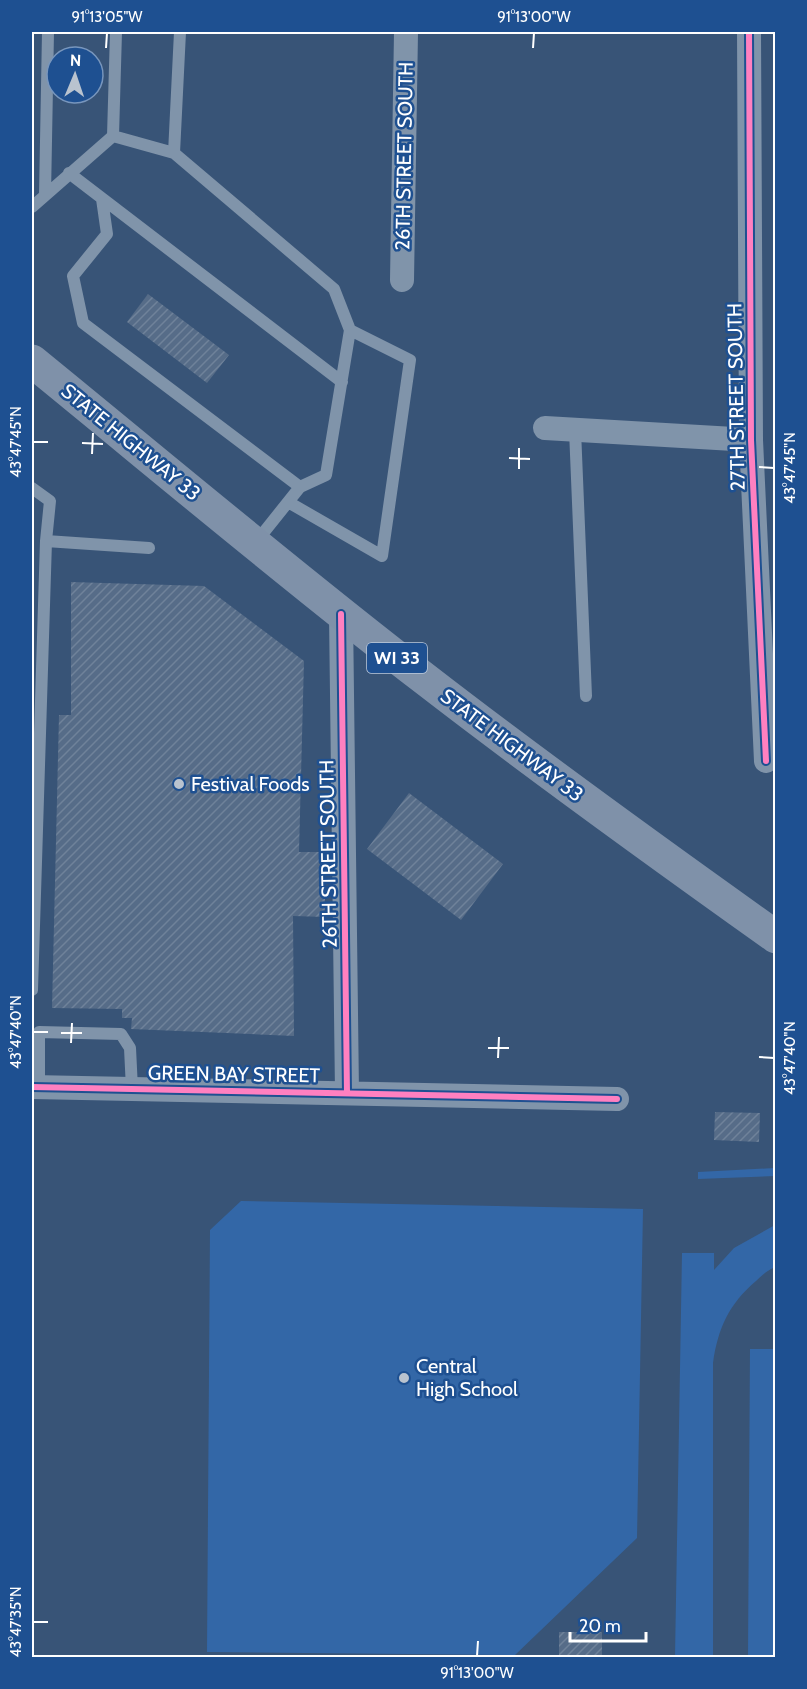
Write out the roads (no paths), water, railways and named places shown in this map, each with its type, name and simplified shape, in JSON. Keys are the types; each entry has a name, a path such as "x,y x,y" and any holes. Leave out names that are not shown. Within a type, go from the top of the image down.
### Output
{"main road":[{"name":"STATE HIGHWAY 33","path":"32,361 341,614 593,806 776,937"}],"street":[{"name":"26TH STREET SOUTH","path":"402,280 406,32"},
{"name":"27TH STREET SOUTH","path":"749,32 751,440 766,761"},
{"path":"545,428 751,440"},
{"name":"26TH STREET SOUTH","path":"341,614 347,1093"},
{"name":"GREEN BAY STREET","path":"35,1087 616,1099"}],"lane":[{"path":"45,195 48,32"},
{"path":"32,207 113,136 116,32"},
{"path":"174,153 180,32"},
{"path":"113,136 174,153 334,289 350,330 326,475 300,487 255,543"},
{"path":"69,174 342,382"},
{"path":"102,199 107,234 73,276 82,323 300,487"},
{"path":"288,502 382,556 410,360 350,330"},
{"path":"575,430 586,696"},
{"path":"32,488 50,501 46,541 32,990"},
{"path":"46,541 149,548"},
{"path":"35,1087 39,1032 121,1035 129,1048 132,1089"}],"place":[{"name":"Festival Foods","path":"179,784"},
{"name":"Central High School","path":"404,1378"}]}
